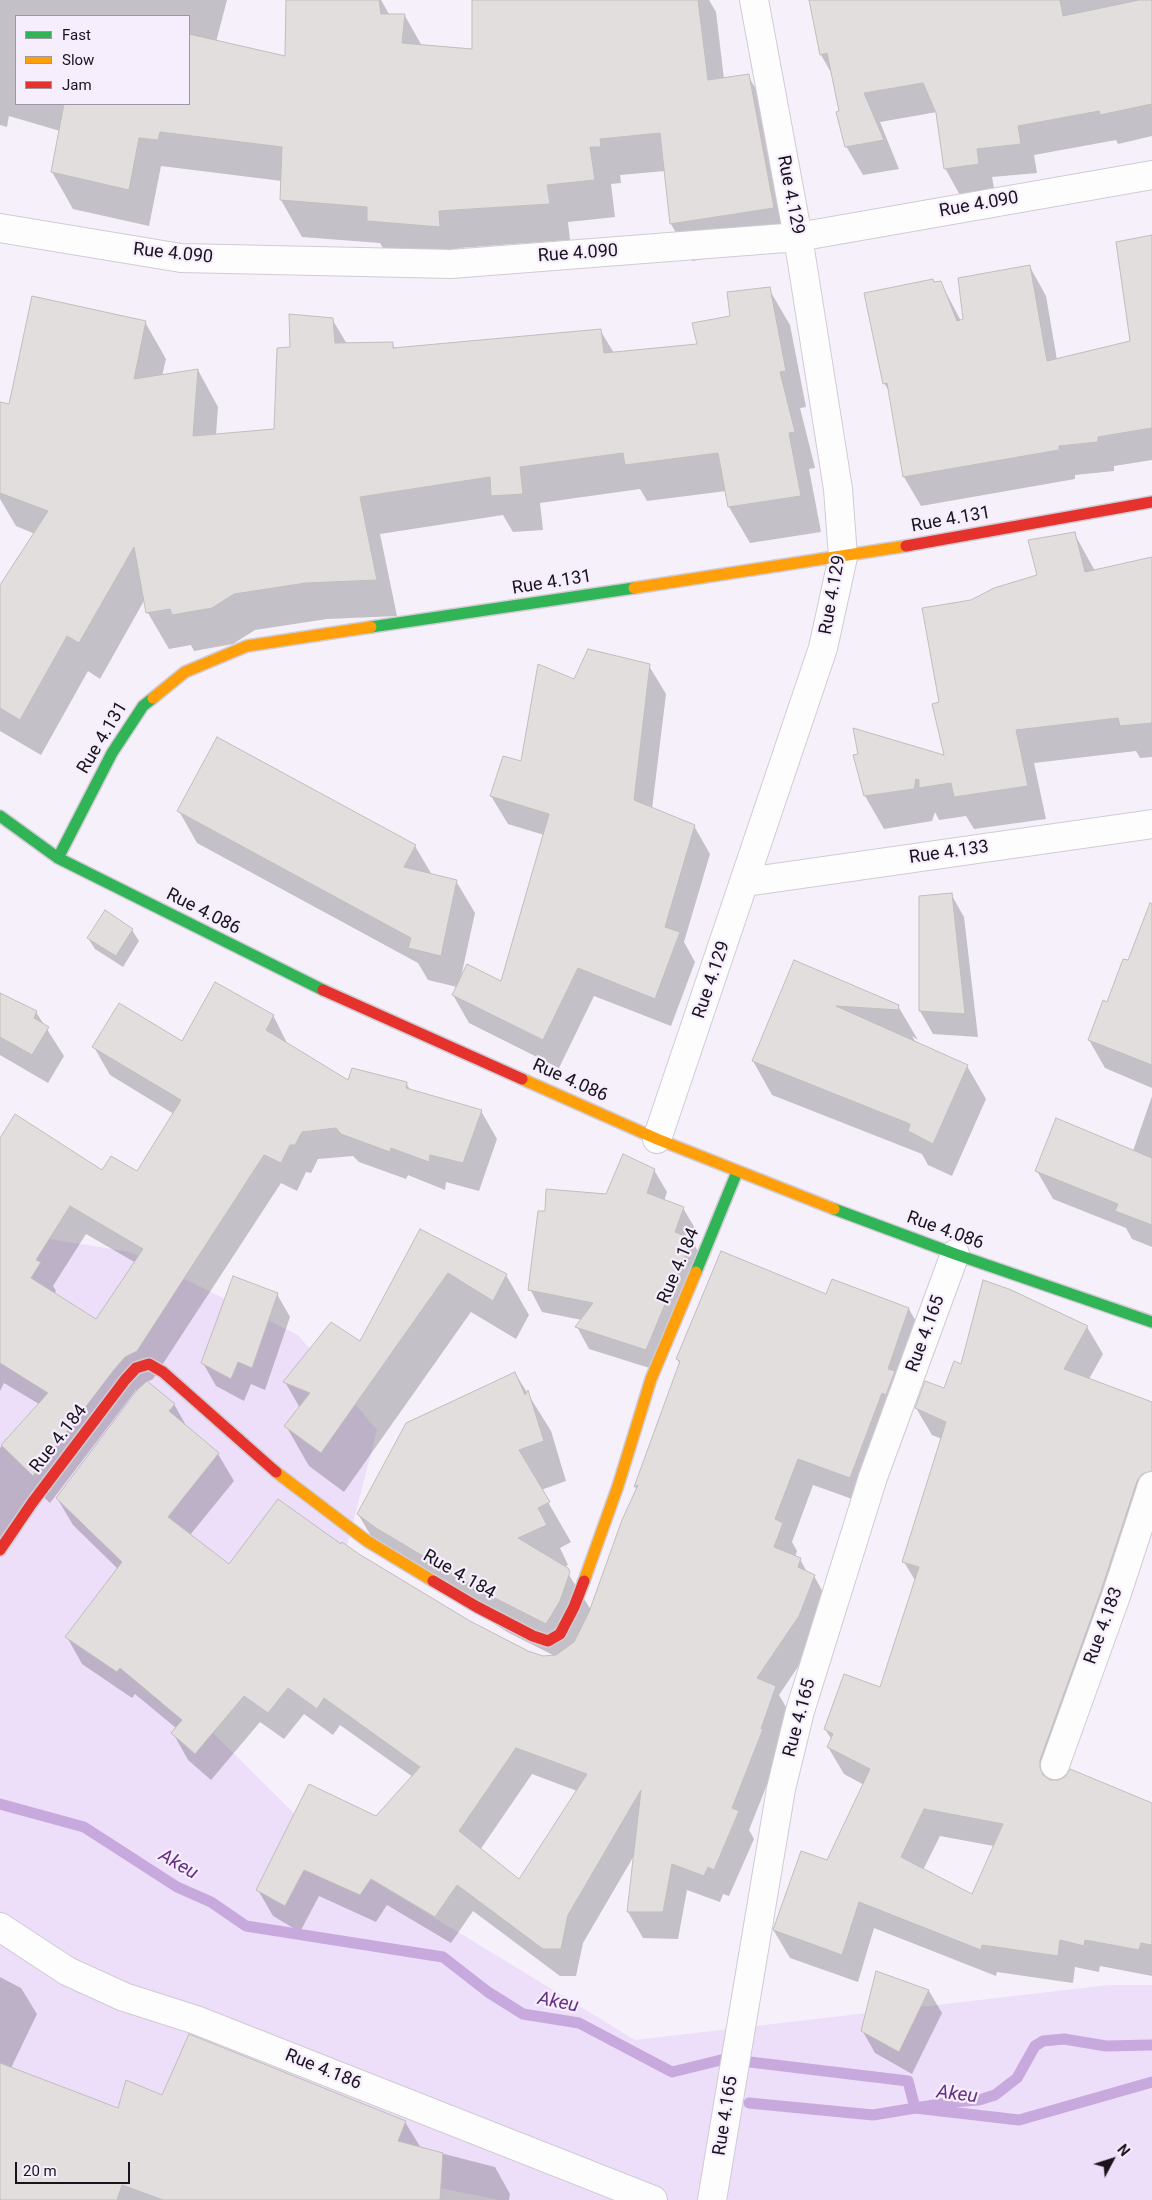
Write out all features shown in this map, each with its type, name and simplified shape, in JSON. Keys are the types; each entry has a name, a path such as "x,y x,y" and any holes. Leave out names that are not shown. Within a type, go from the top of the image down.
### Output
{"street":[{"name":"Rue 4.129","path":"657,1139 746,882 823,648 843,557 838,489 798,237 754,0"},
{"name":"Rue 4.090","path":"0,228 181,258 451,264 798,237 1152,175"},
{"name":"Rue 4.131","path":"58,858 112,753 143,706 185,672 247,646 843,557 1152,502"},
{"name":"Rue 4.086","path":"0,816 58,858 287,974 657,1139 737,1172 956,1254 1152,1322"},
{"name":"Rue 4.133","path":"746,882 1152,824"},
{"name":"Rue 4.184","path":"0,1550 32,1503 125,1380 136,1368 149,1364 163,1372 281,1476 368,1541 477,1607 533,1636 548,1640 560,1634 574,1607 618,1486 650,1379 737,1172"},
{"name":"Rue 4.165","path":"712,2200 781,1789 800,1711 873,1477 956,1254"},
{"name":"Rue 4.183","path":"1055,1766 1116,1596 1152,1486"},
{"name":"Rue 4.186","path":"0,1928 67,1971 124,1997 206,2023 653,2200"}],"shaded area":[{"path":"0,1231 130,1252 298,1335 377,1430 341,1569 191,1711 343,1862 635,2040 1109,1985 1152,1985 1152,2200 499,2200 47,2109 0,2087"}],"building":[{"path":"286,0 379,0 381,14 405,14 402,43 472,49 472,0 698,0 708,80 749,74 774,208 670,224 660,133 600,139 601,147 590,147 595,180 547,185 550,204 439,211 440,227 367,221 367,207 280,200 282,147 160,132 158,140 139,138 129,190 51,172 64,105 190,105 190,34 285,56"},
{"path":"809,0 1060,0 1063,16 1139,0 1152,0 1152,104 1100,115 1099,111 1018,126 1021,144 977,149 979,164 944,169 936,113 923,83 864,93 884,140 845,147 836,112 839,111 827,53 820,55"},
{"path":"1152,235 1152,428 1098,437 1098,442 1059,446 1059,450 903,477 887,383 883,384 864,293 933,279 934,282 941,281 957,321 963,319 958,278 1030,265 1047,361 1130,341 1116,242"},
{"path":"770,287 786,371 780,372 795,432 789,433 801,496 728,507 718,453 625,465 623,453 520,467 523,494 491,496 490,477 360,497 377,580 306,583 234,594 212,608 172,615 170,609 146,613 134,547 79,643 67,636 20,720 0,708 0,585 48,511 0,493 0,402 9,404 32,296 146,321 134,379 198,369 193,436 274,429 277,348 290,347 289,314 333,318 335,343 393,342 393,348 601,329 604,353 697,344 692,323 730,316 727,292"},
{"path":"1075,532 1085,572 1152,557 1152,723 1120,726 1118,718 1016,730 1028,786 954,797 951,783 919,788 919,780 916,779 914,789 864,796 853,755 858,754 853,728 944,755 932,704 939,702 922,608 971,600 994,588 1037,575 1028,540"},
{"path":"588,649 650,664 634,800 695,825 665,927 680,932 655,999 578,968 543,1040 452,995 467,964 501,981 549,814 490,796 503,756 521,761 538,664 574,679"},
{"path":"217,737 416,845 404,867 457,880 441,956 408,948 411,938 177,811"},
{"path":"952,893 965,1014 919,1011 919,896"},
{"path":"1150,903 1152,904 1152,1065 1088,1040 1103,1000 1107,1002 1123,959 1128,960"},
{"path":"105,910 133,929 116,956 87,938"},
{"path":"794,960 899,1005 898,1010 836,1006 968,1065 933,1144 908,1131 910,1124 752,1061"},
{"path":"215,982 274,1015 266,1030 348,1080 352,1068 407,1082 406,1088 482,1110 463,1163 430,1155 429,1162 391,1148 390,1152 341,1134 336,1128 302,1132 295,1145 290,1145 281,1163 264,1155 137,1351 125,1357 113,1371 33,1476 1,1445 48,1393 0,1363 0,1138 15,1114 102,1170 111,1156 137,1171 181,1100 92,1047 119,1003 182,1041","holes":["70,1206 143,1249 96,1319 31,1278 41,1262 36,1260"]},
{"path":"0,993 37,1011 34,1018 49,1027 32,1055 0,1037"},
{"path":"1056,1118 1152,1158 1152,1225 1115,1211 1118,1204 1035,1171"},
{"path":"623,1154 655,1169 647,1193 684,1207 675,1232 692,1239 646,1350 575,1327 593,1303 528,1290 538,1211 545,1211 546,1189 606,1194"},
{"path":"420,1229 507,1274 493,1301 448,1273 321,1453 284,1426 310,1393 283,1382 331,1322 360,1341"},
{"path":"721,1251 826,1294 832,1279 909,1308 888,1369 895,1371 886,1395 882,1393 850,1478 798,1459 775,1519 783,1523 774,1547 801,1558 798,1567 815,1575 799,1616 757,1678 776,1686 761,1729 763,1729 732,1808 739,1811 714,1870 708,1867 704,1876 672,1864 663,1912 627,1912 641,1790 568,1915 561,1949 543,1949 457,1885 435,1917 371,1879 360,1895 304,1870 285,1906 256,1890 309,1784 376,1816 420,1767 324,1698 317,1709 288,1688 268,1713 244,1696 195,1754 171,1733 182,1720 120,1668 117,1672 65,1637 122,1562 56,1498 137,1390 147,1381 175,1404 169,1411 219,1453 168,1517 229,1564 278,1499 341,1544 342,1542 470,1621 528,1651 543,1656 556,1655 574,1642 589,1612 622,1520 638,1485 634,1487 680,1361 676,1359","holes":["516,1748 587,1774 519,1879 459,1831"]},
{"path":"233,1276 278,1293 252,1368 238,1362 231,1379 201,1363"},
{"path":"983,1280 1009,1289 1088,1326 1064,1369 1152,1402 1152,1471 1142,1474 1137,1481 1101,1591 1040,1760 1043,1775 1050,1780 1058,1780 1065,1777 1070,1769 1152,1803 1152,1945 1141,1943 1139,1950 1085,1940 1084,1946 1060,1940 1058,1956 982,1945 981,1950 859,1902 842,1955 773,1930 801,1851 827,1860 870,1769 827,1747 833,1734 824,1729 844,1674 880,1687 919,1567 902,1562 946,1422 915,1408 925,1381 944,1388 954,1361 961,1364","holes":["924,1809 1003,1824 972,1894 901,1857"]},
{"path":"515,1372 525,1395 528,1390 544,1441 519,1450 550,1502 538,1508 547,1525 518,1538 568,1568 570,1572 560,1601 546,1624 485,1593 376,1528 357,1514 406,1423"},
{"path":"876,1971 929,1990 899,2052 861,2031"},
{"path":"189,2034 406,2121 398,2141 443,2153 440,2200 163,2200 122,2185 117,2200 0,2200 0,2063 118,2108 126,2080 162,2095"}],"waterway":[{"name":"Akeu","path":"0,1804 84,1827 177,1887 211,1902 246,1926 443,1957 488,1992 523,2014 579,2023 672,2072 725,2059 908,2081 915,2108 1019,2120 1152,2082"},
{"path":"749,2103 873,2115 952,2102 979,2100 995,2095 1017,2078 1035,2046 1043,2041 1064,2039 1106,2046 1152,2045"}],"traffic: fast":[{"path":"371,627 634,588"},
{"path":"58,858 112,753 143,706 153,698"},
{"path":"0,816 58,858 323,990"},
{"path":"696,1272 737,1172"},
{"path":"834,1209 955,1254 1152,1322"}],"traffic: slow":[{"path":"634,588 906,546"},
{"path":"153,698 185,672 247,646 371,627"},
{"path":"522,1079 657,1139 834,1209"},
{"path":"584,1581 618,1486 651,1379 696,1272"},
{"path":"276,1472 367,1541 433,1581"}],"traffic: jam":[{"path":"906,546 1152,502"},
{"path":"323,990 522,1079"},
{"path":"0,1550 32,1503 125,1380 136,1368 149,1364 163,1372 276,1472"},
{"path":"433,1581 477,1607 533,1636 548,1641 560,1634 574,1607 584,1581"}]}
